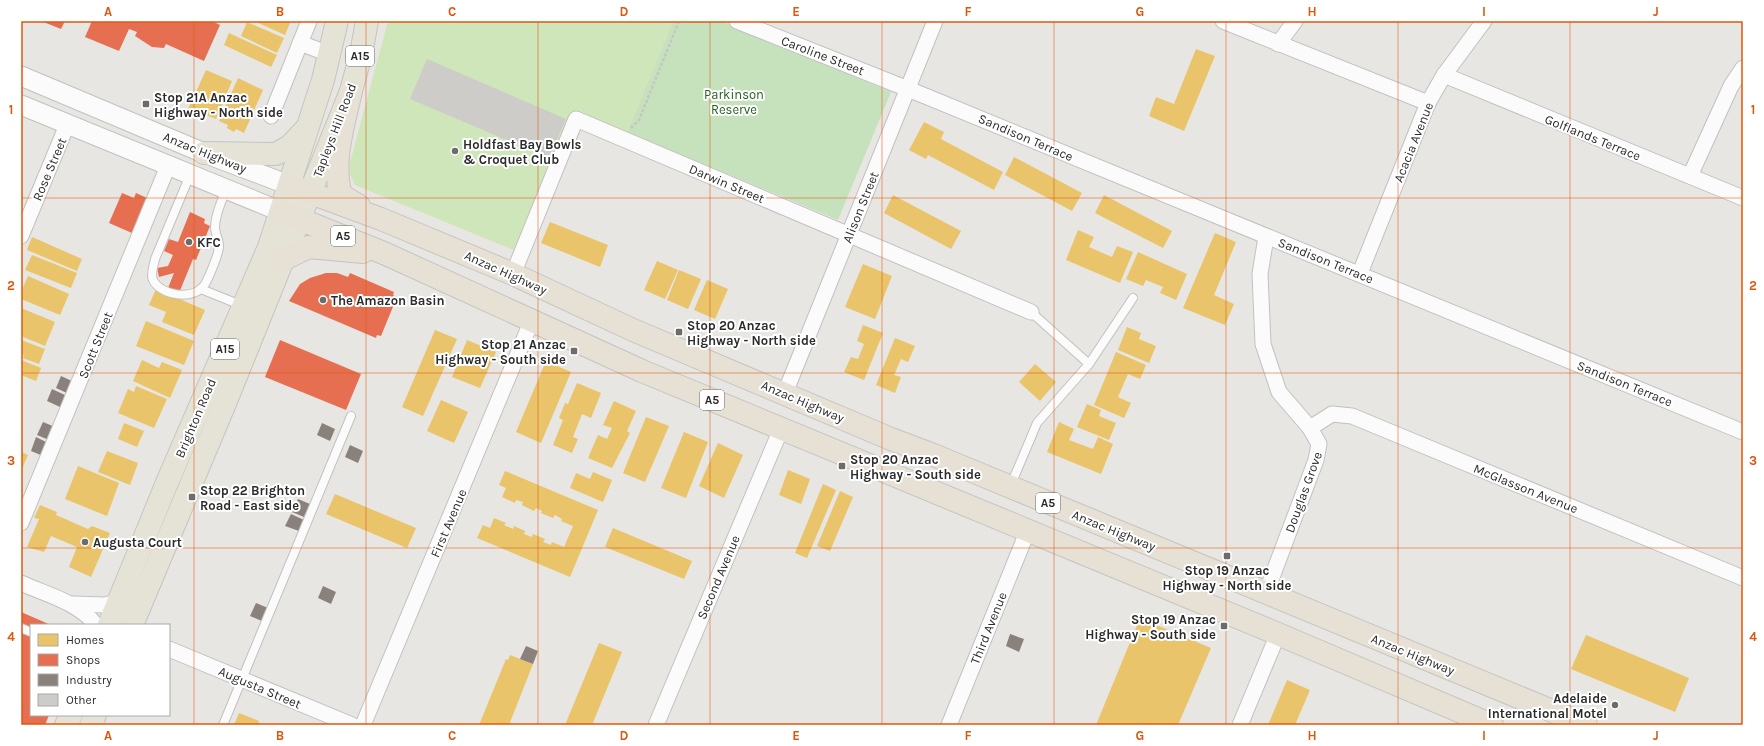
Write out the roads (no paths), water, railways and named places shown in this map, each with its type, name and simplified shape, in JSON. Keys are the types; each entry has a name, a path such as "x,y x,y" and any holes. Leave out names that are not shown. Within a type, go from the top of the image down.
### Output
{"highway":[{"path":"350,91 338,159 337,182 341,195 381,219"},
{"name":"Anzac Highway","path":"289,185 381,219 513,274 633,330 891,439 931,454 1586,725"},
{"name":"Anzac Highway","path":"290,215 386,254 672,384 1028,530 1492,725"},
{"path":"282,260 309,247 386,254"},
{"path":"633,330 645,340 650,349 651,358 649,365 642,371"},
{"path":"672,384 667,374 668,362 671,352 679,349"},
{"path":"891,439 903,455 903,461 894,475"},
{"path":"920,486 917,477 920,465 925,457 931,454"},
{"path":"1378,640 1395,659 1396,668 1385,680"},
{"path":"1411,691 1409,678 1411,668 1417,659 1422,657"}],"main road":[{"name":"Tapleys Hill Road","path":"289,185 323,80 337,21"},
{"name":"Tapleys Hill Road","path":"310,192 350,91 361,54 367,21"},
{"path":"204,153 276,154 290,146 306,129"},
{"name":"A15","path":"289,185 290,215"},
{"name":"A15","path":"290,215 310,192"},
{"name":"Brighton Road","path":"132,624 226,401 282,260 290,215"},
{"name":"Brighton Road","path":"109,624 269,247 290,215"}],"street":[{"path":"271,116 309,21"},
{"name":"Caroline Street","path":"737,21 908,88"},
{"name":"Alison Street","path":"785,393 848,234 936,21"},
{"path":"1223,21 1428,103"},
{"path":"1278,44 1295,21"},
{"name":"Acacia Avenue","path":"1360,273 1428,103 1444,76 1484,21"},
{"path":"300,43 329,54"},
{"path":"1690,176 1731,86 1743,68"},
{"name":"Anzac Highway","path":"21,76 204,153 289,185"},
{"name":"Golflands Terrace","path":"1444,76 1743,198"},
{"name":"Sandison Terrace","path":"908,88 1266,237 1360,273 1743,432"},
{"name":"Anzac Highway","path":"21,105 290,215"},
{"name":"Darwin Street","path":"513,274 576,120 1031,312"},
{"name":"Rose Street","path":"21,236 67,125"},
{"name":"Scott Street","path":"21,524 168,166"},
{"name":"Douglas Grove","path":"1266,237 1260,274 1263,344 1278,392 1310,428 1319,444 1316,460 1266,593"},
{"name":"First Avenue","path":"364,725 532,320"},
{"name":"McGlasson Avenue","path":"1310,428 1332,414 1352,416 1743,578"},
{"name":"Second Avenue","path":"656,725 781,429"},
{"name":"Third Avenue","path":"949,725 1028,530"},
{"path":"21,584 82,611 95,624"},
{"path":"62,601 81,605 104,605 118,602"},
{"path":"1240,725 1278,634"},
{"name":"Augusta Street","path":"170,649 352,725"}],"lane":[{"path":"190,175 155,259 152,272 153,280 157,285 178,295 192,296 205,285 220,246 215,228 216,215 226,189"},
{"path":"201,289 244,306"},
{"path":"1009,487 1037,423 1089,364 1133,298"},
{"path":"1031,312 1089,364"},
{"path":"223,725 351,416"}],"place":[{"name":"Stop 21A Anzac Highway - North side","path":"146,104"},
{"name":"Holdfast Bay Bowls & Croquet Club","path":"455,151"},
{"name":"KFC","path":"189,242"},
{"name":"The Amazon Basin","path":"323,300"},
{"name":"Stop 20 Anzac Highway - North side","path":"679,332"},
{"name":"Stop 21 Anzac Highway - South side","path":"574,351"},
{"name":"Stop 20 Anzac Highway - South side","path":"842,466"},
{"name":"Stop 22 Brighton Road - East side","path":"192,497"},
{"name":"Augusta Court","path":"85,542"},
{"name":"Stop 19 Anzac Highway - North side","path":"1227,556"},
{"name":"Stop 19 Anzac Highway - South side","path":"1224,626"},
{"name":"Adelaide International Motel","path":"1615,705"}],"park label":[{"name":"Parkinson Reserve","path":"734,102"}]}
